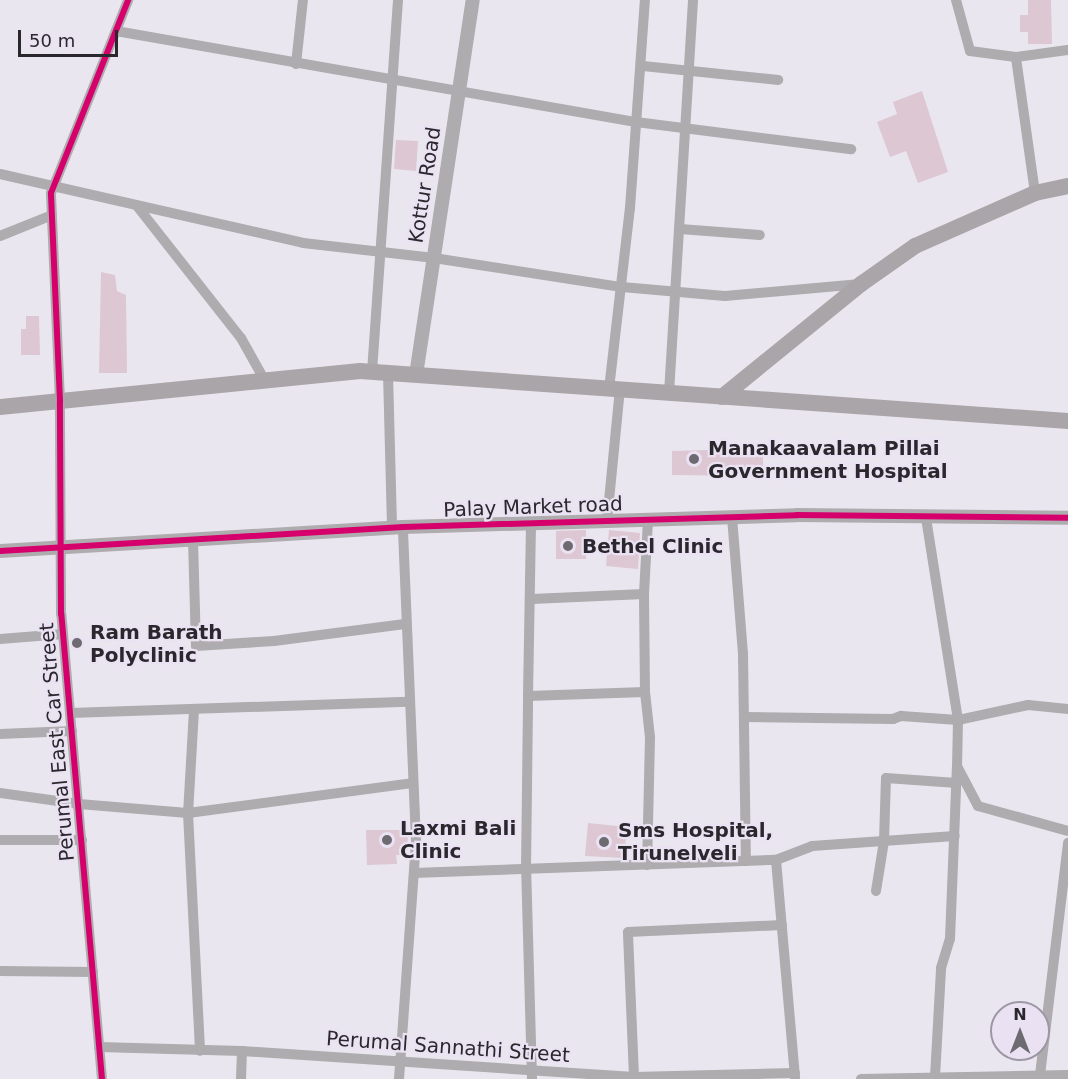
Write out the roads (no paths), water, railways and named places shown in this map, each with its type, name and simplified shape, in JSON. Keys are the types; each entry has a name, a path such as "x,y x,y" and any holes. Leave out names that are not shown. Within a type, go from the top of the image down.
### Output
{"main road":[{"path":"722,397 861,284 915,246 1035,193 1068,186"},
{"path":"0,407 265,381 380,373 1068,421"}],"street":[{"name":"Perumal East Car Street","path":"102,1079 63,634 59,548 60,401 52,215 54,185 128,0"},
{"path":"296,64 303,0"},
{"path":"398,0 378,251 380,373 398,527 412,783 414,873 399,1079"},
{"name":"Kottur Road","path":"416,375 473,0"},
{"path":"607,521 622,287 643,66 645,0"},
{"path":"669,393 693,0"},
{"path":"956,0 970,51 1016,57 1068,50"},
{"path":"116,31 459,93 636,122 686,125 851,149"},
{"path":"1016,57 1035,193"},
{"path":"643,66 778,80"},
{"path":"0,174 303,243 434,258 622,287 725,296 861,284"},
{"path":"137,206 241,338 265,381"},
{"path":"0,236 52,215"},
{"path":"680,229 760,235"},
{"path":"732,517 744,717 746,861"},
{"name":"Palay Market road","path":"0,551 398,527 732,517 1068,518"},
{"path":"926,517 958,720 950,939 940,968 935,1077"},
{"path":"647,865 650,737 645,692 644,594 648,520"},
{"path":"531,523 532,599 528,696 526,869 531,1075"},
{"path":"193,540 196,646 274,641 405,624"},
{"path":"532,599 644,594"},
{"path":"0,639 63,634"},
{"path":"528,696 645,692"},
{"path":"70,713 408,702"},
{"path":"744,717 893,719 901,716 958,720 1028,705 1068,709"},
{"path":"194,710 188,813 200,1051"},
{"path":"0,734 72,732"},
{"path":"957,766 978,806 1068,831"},
{"path":"876,891 884,841 886,778 957,783"},
{"path":"0,793 79,804 188,813 412,783"},
{"path":"414,873 776,860 812,846 955,836"},
{"path":"0,840 82,840"},
{"path":"1040,1075 1068,843"},
{"path":"776,860 795,1076"},
{"path":"633,1077 628,932 782,925"},
{"path":"0,971 93,972"},
{"name":"Perumal Sannathi Street","path":"99,1047 242,1051 402,1062 531,1075 795,1076"},
{"path":"241,1079 242,1051"},
{"path":"861,1079 1068,1075"}],"place":[{"name":"Manakaavalam Pillai Government Hospital","path":"694,459"},
{"name":"Bethel Clinic","path":"568,546"},
{"name":"Ram Barath Polyclinic","path":"77,643"},
{"name":"Laxmi Bali Clinic","path":"387,840"},
{"name":"Sms Hospital, Tirunelveli","path":"604,842"}]}
